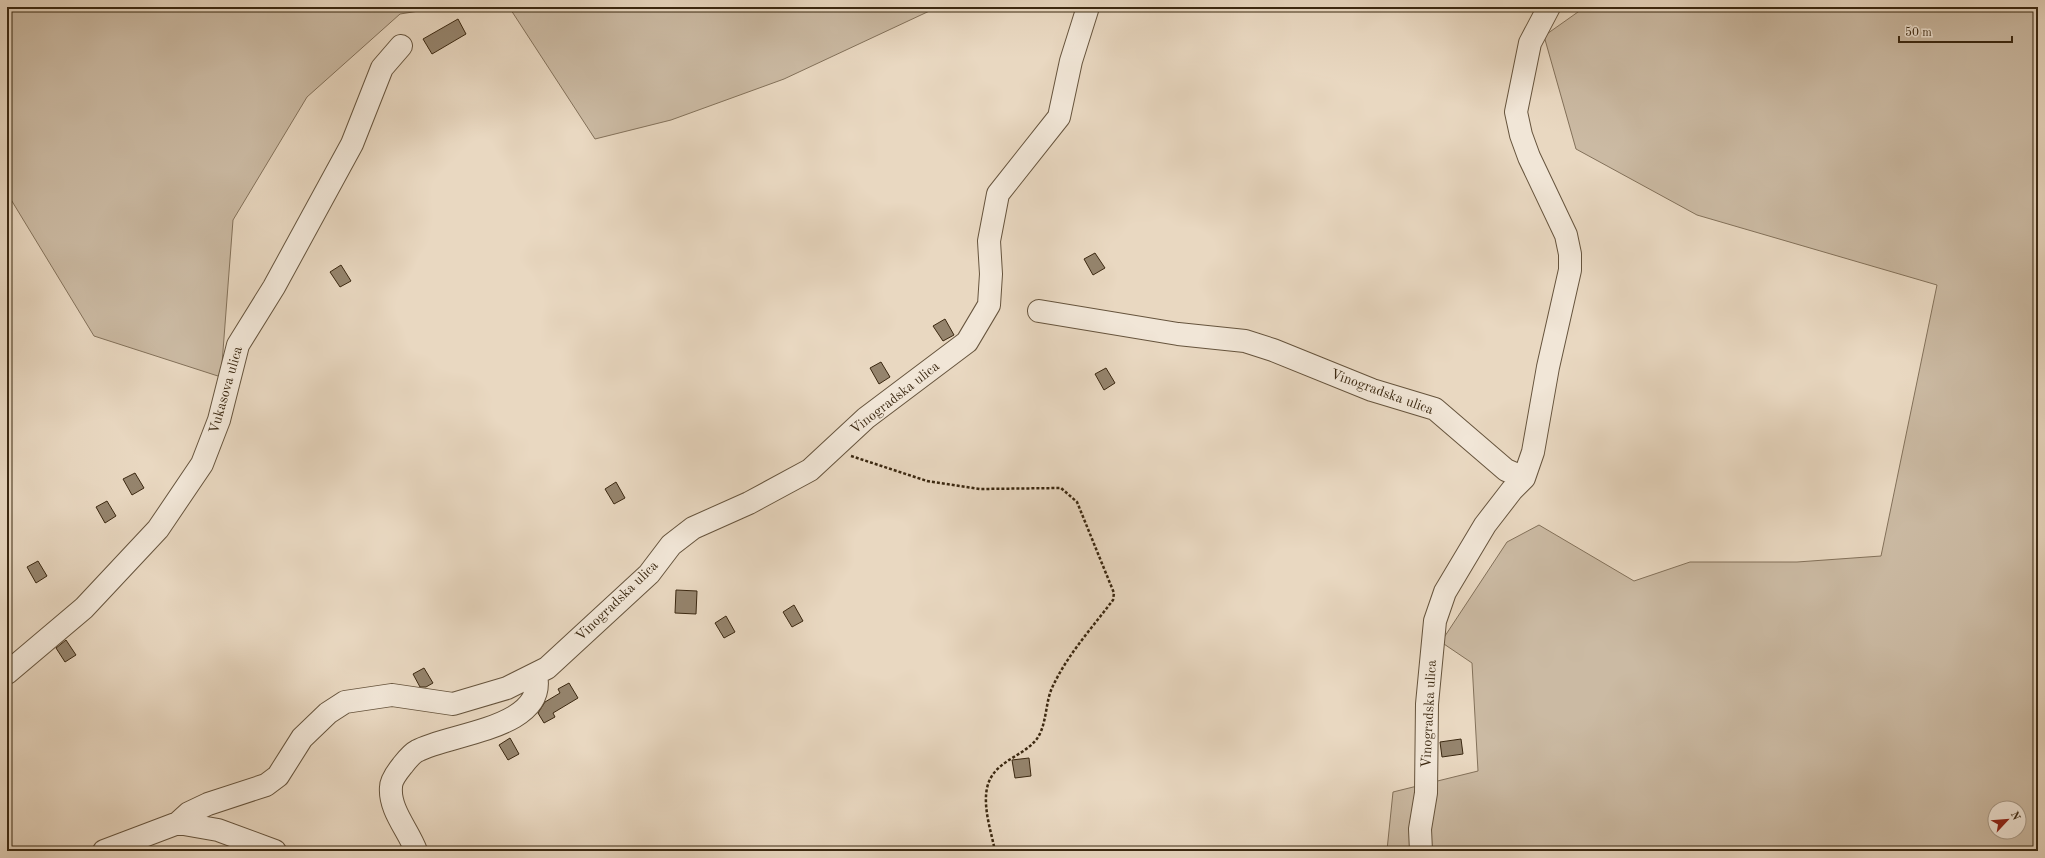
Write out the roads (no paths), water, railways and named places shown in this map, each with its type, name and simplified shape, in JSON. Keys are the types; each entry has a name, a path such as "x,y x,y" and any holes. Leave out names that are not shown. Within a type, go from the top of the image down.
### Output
{"street":[{"name":"Vinogradska ulica","path":"104,851 178,823 189,813 208,804 266,786 278,776 302,738 328,713 345,702 392,695 453,704 507,688 536,675 547,668 649,574 671,545 693,528 749,503 810,470 866,418 967,342 989,305 991,274 989,240 998,194 1028,154 1059,117 1071,61 1088,7"},
{"path":"1524,478 1533,452 1548,367 1570,270 1570,254 1566,235 1558,215 1529,157 1521,135 1516,112 1530,43 1549,7"},
{"name":"Vukasova ulica","path":"7,673 84,608 158,529 202,464 218,420 238,345 274,287 352,144 382,68 401,46"},
{"name":"Vinogradska ulica","path":"1039,311 1178,334 1245,341 1273,350 1372,390 1435,409 1506,470 1524,478 1512,490 1485,525 1444,592 1435,621 1427,704 1426,793 1420,829 1421,851"},
{"path":"416,851 404,830 392,799 390,786 398,771 416,751 509,721 523,711 530,702 538,684 536,675"},
{"path":"178,823 218,830 275,851"}]}
